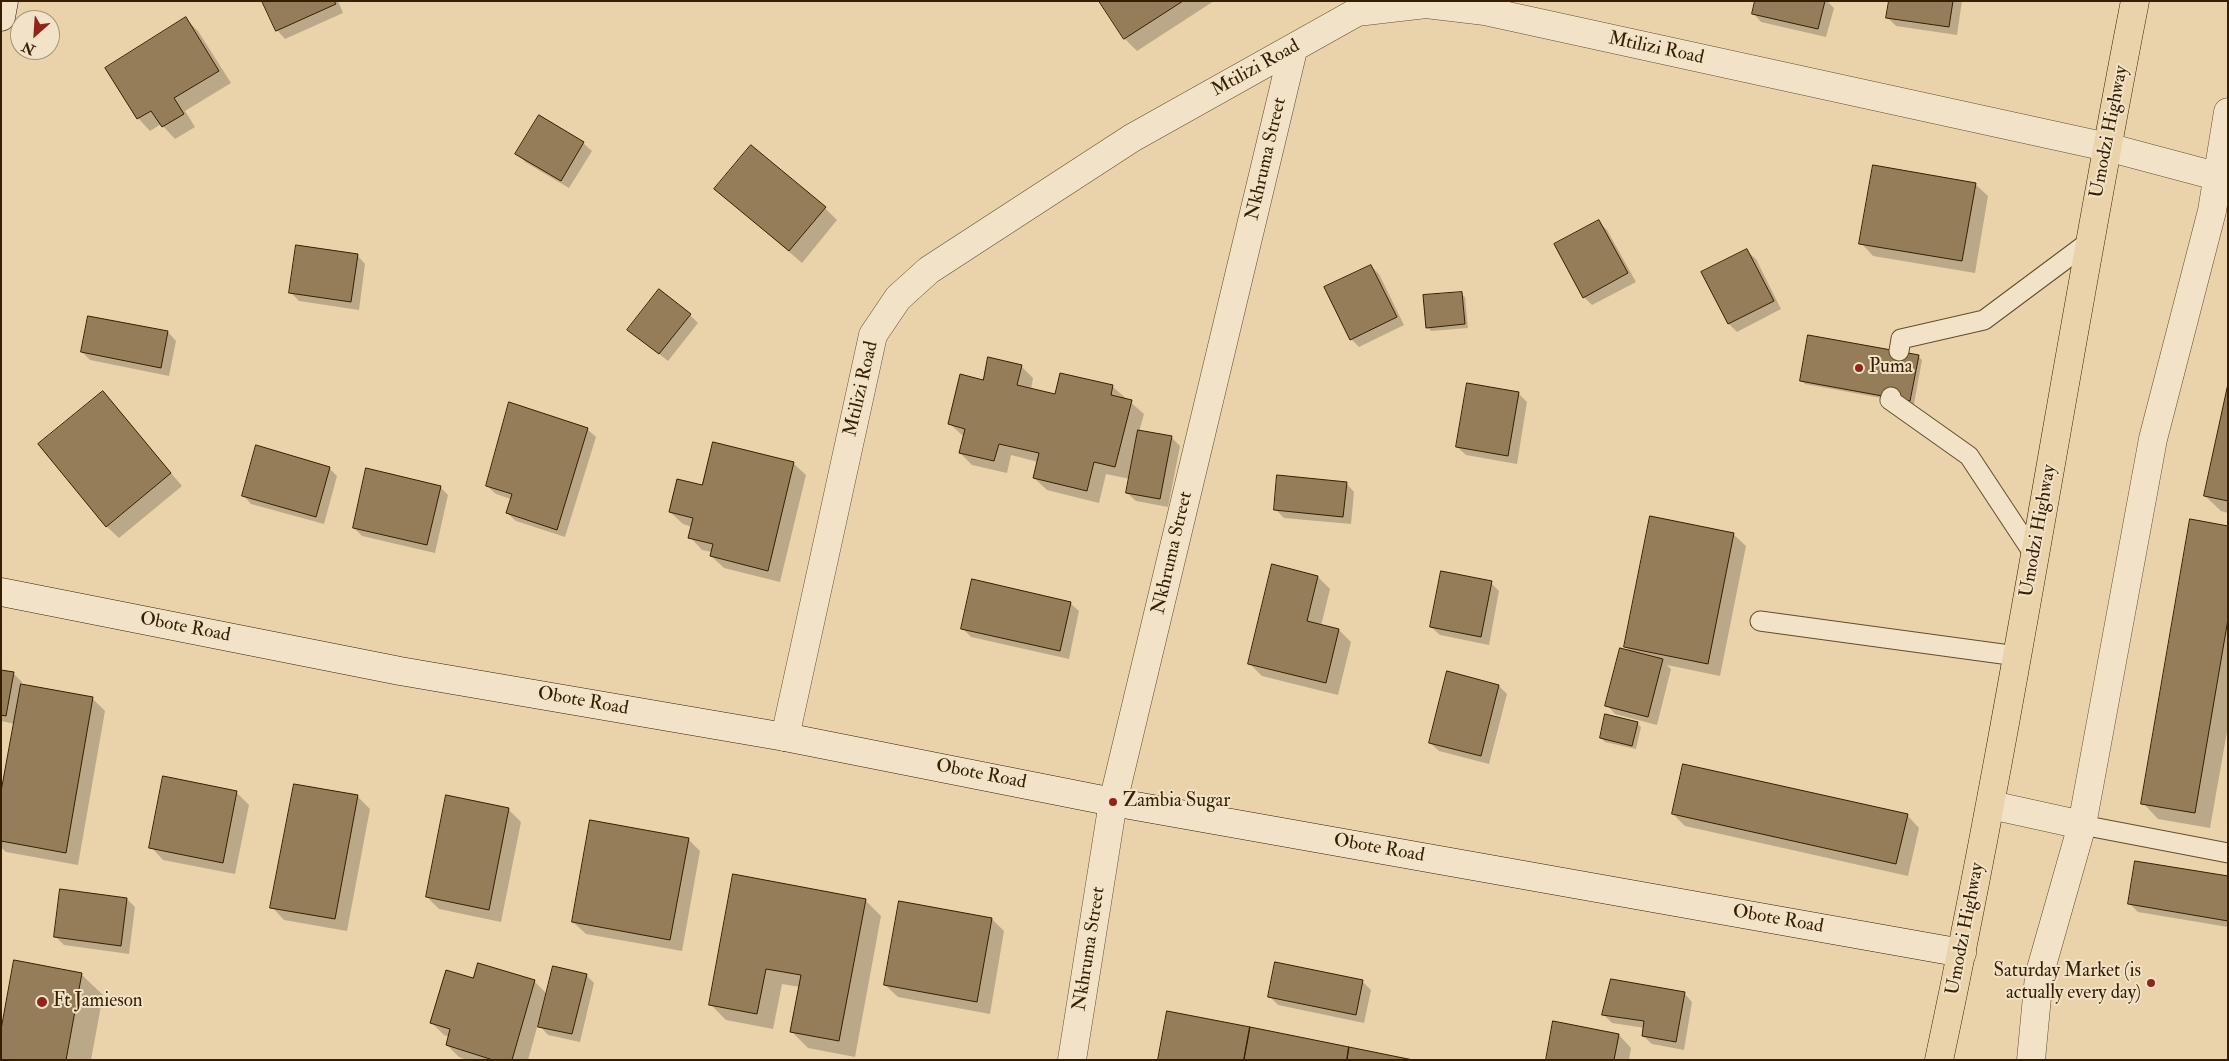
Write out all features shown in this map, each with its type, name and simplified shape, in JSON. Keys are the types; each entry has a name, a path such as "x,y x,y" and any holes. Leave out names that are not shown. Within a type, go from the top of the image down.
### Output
{"highway":[{"name":"Umodzi Highway","path":"1939,1060 1991,805 2090,241 2135,1"}],"street":[{"path":"1,18 4,1"},
{"name":"Mtilizi Road","path":"785,737 873,335 898,298 929,270 1132,138 1293,50 1357,12 1426,4 1475,10 2107,147 2216,176"},
{"name":"Nkhruma Street","path":"1072,1060 1113,802 1293,50"},
{"path":"2030,1060 2039,976 2082,825 2153,439 2212,211 2216,176 2228,112"},
{"name":"Obote Road","path":"1,592 400,671 785,737 1113,802 1962,953"},
{"path":"1991,805 2082,825"}],"lane":[{"path":"1899,351 1901,339 1984,320 2090,241"},
{"path":"1890,397 1890,400 1970,456 2035,556"},
{"path":"1760,621 2017,656"},
{"path":"2082,825 2228,852"}],"building":[{"path":"262,1 334,1 336,4 276,31"},
{"path":"1099,1 1183,1 1124,39"},
{"path":"1755,1 1825,1 1818,29 1752,14"},
{"path":"1889,1 1953,1 1949,27 1886,18"},
{"path":"186,17 219,71 174,98 184,114 162,127 151,111 137,119 105,68"},
{"path":"539,115 584,142 561,181 515,154"},
{"path":"751,145 826,207 789,251 714,189"},
{"path":"1873,165 1976,183 1962,261 1859,244"},
{"path":"1599,220 1628,273 1583,298 1554,244"},
{"path":"296,245 358,254 351,302 289,293"},
{"path":"1747,249 1774,301 1728,324 1701,272"},
{"path":"1371,265 1397,317 1350,340 1324,287"},
{"path":"659,289 691,314 659,354 627,330"},
{"path":"1462,292 1465,324 1426,328 1423,295"},
{"path":"88,316 168,331 161,368 81,352"},
{"name":"Puma","path":"1808,335 1919,355 1910,401 1800,381"},
{"path":"988,357 1022,365 1017,385 1055,394 1060,373 1113,385 1111,395 1132,400 1115,467 1094,462 1087,491 1033,478 1039,453 999,444 994,461 959,453 965,429 948,424 960,374 983,380"},
{"path":"1467,383 1519,392 1508,456 1456,447"},
{"path":"2228,384 2228,501 2204,496"},
{"path":"103,391 171,473 106,527 38,444"},
{"path":"509,402 588,428 557,530 506,513 512,494 486,486"},
{"path":"1138,430 1172,436 1160,499 1126,493"},
{"path":"713,442 794,462 768,571 710,556 713,544 688,538 693,518 669,512 677,479 702,485"},
{"path":"256,445 330,467 316,517 242,496"},
{"path":"366,468 441,486 427,545 353,528"},
{"path":"1277,475 1347,482 1343,517 1274,510"},
{"path":"1650,516 1734,533 1708,664 1624,647"},
{"path":"2190,519 2228,526 2228,619 2195,813 2141,804"},
{"path":"1272,564 1318,576 1307,621 1339,629 1326,683 1248,664"},
{"path":"1441,571 1492,581 1481,637 1430,627"},
{"path":"972,579 1071,602 1060,651 961,629"},
{"path":"1620,648 1663,659 1648,717 1605,706"},
{"path":"1,670 14,672 6,716 1,715"},
{"path":"1447,671 1499,685 1481,756 1429,743"},
{"path":"21,684 93,697 66,853 1,841 1,792"},
{"path":"1605,714 1638,722 1632,746 1600,738"},
{"path":"1683,764 1908,814 1896,864 1672,814"},
{"path":"163,776 237,791 223,863 149,848"},
{"path":"294,784 358,795 335,919 270,908"},
{"path":"446,795 509,808 489,910 426,897"},
{"path":"590,820 689,838 670,940 572,922"},
{"path":"2135,861 2228,876 2228,921 2128,904"},
{"path":"733,874 866,899 839,1041 790,1032 801,975 766,969 757,1014 709,1005"},
{"path":"60,889 127,898 121,946 54,937"},
{"path":"899,901 992,918 977,1002 884,985"},
{"name":"Ft Jamieson","path":"14,960 82,973 66,1060 1,1060 1,1030"},
{"path":"1275,962 1363,980 1356,1015 1268,997"},
{"path":"478,963 535,980 512,1060 493,1060 446,1045 450,1029 430,1023 446,970 473,978"},
{"path":"553,966 587,974 572,1034 538,1027"},
{"path":"1611,979 1685,992 1676,1042 1642,1036 1644,1021 1602,1015"},
{"path":"1167,1011 1250,1027 1244,1060 1158,1060"},
{"path":"1553,1021 1619,1034 1614,1060 1546,1060"},
{"path":"1250,1027 1349,1047 1347,1060 1244,1060"},
{"path":"1349,1047 1413,1060 1347,1060"}],"place":[{"name":"Puma","path":"1859,368"},
{"name":"Zambia Sugar","path":"1113,802"},
{"name":"Saturday Market (is actually every day)","path":"2151,983"},
{"name":"Ft Jamieson","path":"42,1002"}]}
